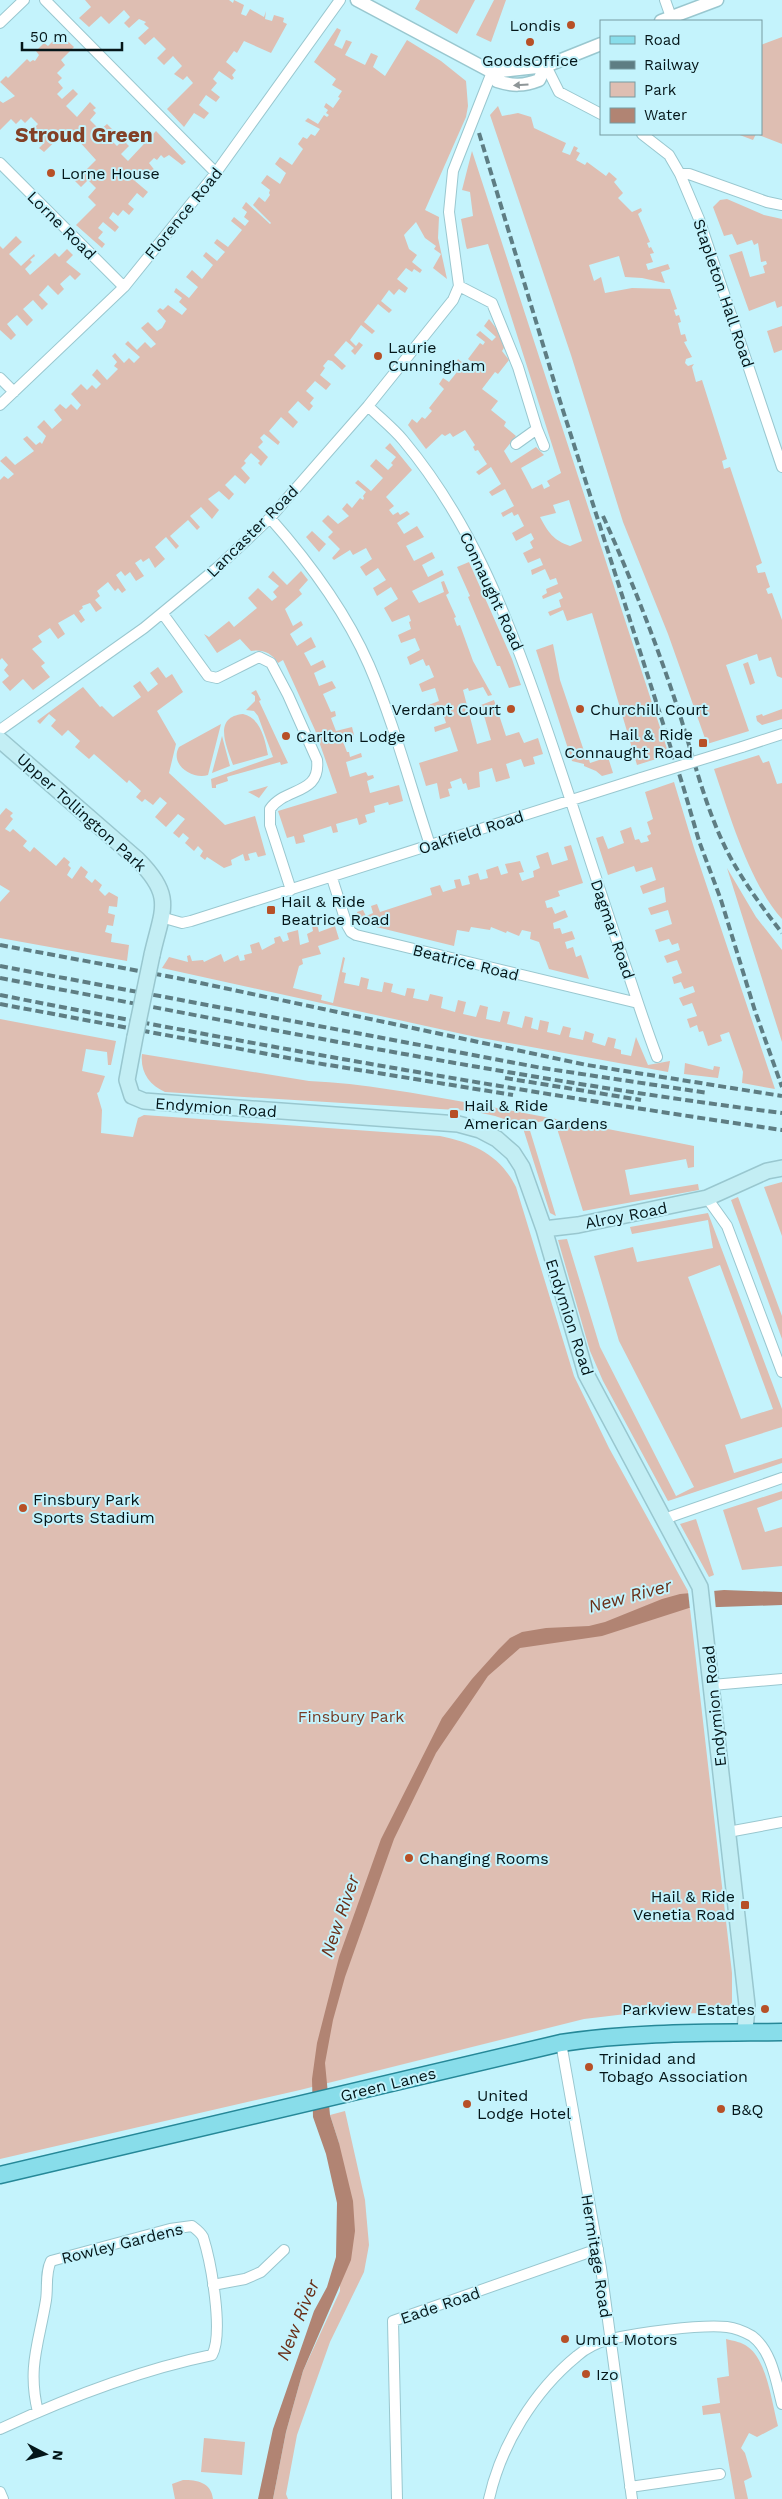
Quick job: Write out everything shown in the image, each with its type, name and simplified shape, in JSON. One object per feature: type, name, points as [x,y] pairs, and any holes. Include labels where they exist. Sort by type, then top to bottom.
[{"type":"main road","name":"Upper Tollington Park","points":[[0,740],[152,875],[162,890],[161,917]]},
{"type":"main road","name":"Endymion Road","points":[[161,917],[127,1080],[132,1096],[158,1104],[458,1124],[480,1130],[497,1139],[513,1153],[522,1167],[544,1229],[586,1374],[696,1578],[700,1590],[747,2005],[745,2032]]},
{"type":"main road","name":"Alroy Road","points":[[544,1229],[578,1225],[707,1198],[757,1176],[782,1168]]},
{"type":"main road","name":"Green Lanes","points":[[0,2175],[562,2043],[606,2036],[782,2032]]},
{"type":"street","points":[[0,23],[24,0]]},
{"type":"street","points":[[45,0],[216,173]]},
{"type":"street","name":"Florence Road","points":[[0,405],[124,287],[216,173],[340,0]]},
{"type":"street","points":[[357,0],[492,72],[497,81],[510,85],[527,85],[539,80],[546,66],[600,44]]},
{"type":"street","points":[[665,0],[666,19],[717,0]]},
{"type":"street","points":[[546,66],[559,92],[600,113]]},
{"type":"street","points":[[492,72],[458,157],[450,186],[450,228],[459,286],[489,300],[495,307],[518,367],[544,446]]},
{"type":"street","name":"Stapleton Hall Road","points":[[643,135],[669,155],[680,174],[714,260],[782,467]]},
{"type":"street","name":"Lorne Road","points":[[0,163],[124,287]]},
{"type":"street","points":[[680,174],[689,174],[767,202],[782,205]]},
{"type":"street","name":"Lancaster Road","points":[[0,730],[163,614],[218,567],[270,518],[368,406],[453,300],[459,286]]},
{"type":"street","points":[[0,378],[14,392]]},
{"type":"street","name":"Connaught Road","points":[[368,406],[402,439],[428,472],[470,538],[520,647],[571,801]]},
{"type":"street","points":[[516,444],[537,429]]},
{"type":"street","points":[[270,518],[305,558],[339,607],[369,664],[395,735],[430,845]]},
{"type":"street","points":[[163,614],[208,676],[217,678],[259,657],[271,663],[288,696],[317,760],[318,768],[317,775],[309,785],[278,801],[270,809],[270,825],[291,890]]},
{"type":"street","name":"Oakfield Road","points":[[161,917],[182,923],[191,921],[332,878],[430,845],[782,734]]},
{"type":"street","name":"Dagmar Road","points":[[571,801],[599,892],[657,1057]]},
{"type":"street","name":"Beatrice Road","points":[[332,878],[347,924],[351,932],[356,935],[638,1003]]},
{"type":"street","points":[[707,1198],[727,1226],[782,1372]]},
{"type":"street","points":[[664,1519],[782,1478]]},
{"type":"street","points":[[712,1685],[782,1679]]},
{"type":"street","points":[[728,1832],[782,1822]]},
{"type":"street","name":"Hermitage Road","points":[[562,2043],[598,2249],[632,2499]]},
{"type":"street","name":"Rowley Gardens","points":[[0,2429],[38,2412],[146,2372],[212,2355],[216,2348],[218,2333],[213,2285],[202,2235],[192,2226],[170,2228],[51,2261],[48,2267],[46,2298],[33,2366],[32,2388],[38,2412]]},
{"type":"street","name":"Eade Road","points":[[397,2499],[392,2321],[598,2249]]},
{"type":"street","points":[[213,2285],[246,2279],[261,2272],[284,2250]]},
{"type":"street","points":[[489,2499],[499,2467],[510,2442],[542,2391],[578,2355],[610,2339],[714,2326],[740,2330],[751,2336],[762,2346],[771,2363],[782,2404]]},
{"type":"street","points":[[630,2487],[720,2474]]},
{"type":"street","points":[[0,2492],[3,2499]]},
{"type":"green space","points":[[85,0],[229,0],[233,3],[234,0],[244,5],[241,14],[246,16],[250,9],[264,17],[266,11],[265,19],[272,21],[274,15],[284,18],[283,22],[287,24],[271,53],[244,41],[237,53],[234,51],[226,62],[236,70],[232,75],[234,78],[232,80],[219,71],[213,79],[217,83],[211,90],[220,97],[216,102],[206,95],[199,105],[209,113],[204,119],[194,113],[184,127],[167,109],[193,83],[187,76],[183,80],[174,74],[182,66],[173,56],[164,65],[157,58],[166,49],[154,37],[145,45],[138,38],[149,28],[144,24],[146,22],[139,19],[129,28],[124,23],[130,17],[124,10],[109,24],[101,16],[89,27],[79,18],[91,7]]},
{"type":"green space","points":[[420,0],[475,0],[457,34],[415,9]]},
{"type":"green space","points":[[494,0],[506,0],[491,42],[476,35]]},
{"type":"green space","points":[[337,28],[341,30],[334,45],[342,49],[346,40],[352,42],[345,55],[365,65],[371,53],[378,56],[373,67],[385,76],[407,40],[441,61],[466,81],[468,106],[466,117],[425,210],[439,217],[438,238],[447,279],[433,268],[441,254],[434,249],[436,246],[425,238],[416,222],[404,235],[409,249],[417,255],[412,262],[422,270],[420,273],[414,269],[412,272],[406,268],[397,279],[408,288],[405,293],[399,289],[394,295],[389,290],[381,301],[392,310],[389,313],[378,304],[364,322],[375,331],[372,334],[361,325],[350,340],[356,346],[359,342],[363,345],[355,355],[351,351],[354,348],[346,341],[334,355],[346,366],[342,370],[332,361],[328,360],[323,366],[325,368],[320,375],[331,384],[326,390],[315,381],[306,391],[314,398],[310,403],[313,406],[309,411],[298,401],[288,412],[298,422],[293,428],[281,417],[269,431],[280,442],[278,445],[264,434],[260,438],[263,442],[258,447],[268,457],[261,466],[258,463],[260,461],[251,453],[241,468],[250,478],[245,484],[235,475],[225,485],[234,494],[229,500],[219,491],[208,499],[219,510],[212,519],[201,507],[190,516],[200,527],[197,530],[188,520],[170,536],[179,546],[176,549],[166,537],[155,547],[165,559],[155,568],[149,558],[143,562],[141,559],[135,563],[144,576],[136,581],[130,572],[125,576],[121,571],[116,575],[126,590],[122,593],[118,588],[115,591],[108,582],[97,591],[100,596],[95,600],[102,608],[96,612],[90,603],[82,606],[83,608],[79,611],[85,620],[81,623],[74,614],[58,623],[65,634],[58,639],[50,628],[38,636],[42,642],[32,649],[45,663],[41,666],[50,677],[33,690],[23,679],[10,691],[2,682],[9,676],[4,670],[8,665],[2,658],[0,660],[0,480],[4,476],[8,479],[14,474],[0,461],[6,456],[15,465],[34,451],[23,439],[27,436],[36,445],[40,442],[42,444],[46,436],[37,427],[44,420],[52,429],[62,420],[54,410],[60,404],[66,409],[71,404],[77,410],[81,405],[71,394],[81,384],[87,390],[92,385],[96,389],[101,384],[92,375],[97,369],[107,380],[118,369],[114,366],[117,362],[112,356],[115,353],[124,363],[129,358],[134,363],[140,357],[125,344],[128,341],[137,350],[145,342],[151,348],[156,344],[141,328],[148,322],[157,331],[162,328],[166,321],[157,311],[160,308],[163,310],[168,305],[182,315],[187,309],[179,302],[182,298],[174,292],[176,288],[189,298],[198,287],[186,277],[192,270],[202,279],[213,265],[203,256],[206,252],[217,261],[225,252],[214,243],[217,239],[228,247],[242,230],[231,221],[234,217],[245,226],[249,221],[244,217],[247,212],[242,208],[246,202],[271,223],[253,205],[259,197],[265,202],[270,195],[270,190],[261,183],[267,175],[280,184],[286,173],[275,164],[280,157],[292,165],[303,149],[298,144],[303,137],[307,139],[311,134],[315,136],[320,129],[305,121],[308,118],[318,124],[324,115],[327,117],[329,115],[326,113],[328,110],[324,107],[326,103],[333,108],[340,98],[338,97],[342,91],[332,85],[336,79],[314,62]]},
{"type":"green space","points":[[60,34],[74,47],[61,60],[65,65],[57,73],[62,78],[58,82],[63,88],[57,94],[62,99],[73,89],[78,94],[66,106],[77,117],[90,102],[96,108],[93,110],[96,113],[90,120],[100,130],[107,124],[113,130],[107,136],[117,146],[125,138],[128,141],[126,143],[129,146],[121,154],[128,161],[156,131],[186,162],[182,165],[169,155],[164,158],[161,155],[157,160],[154,158],[149,163],[160,177],[157,181],[146,172],[135,181],[148,192],[143,198],[137,193],[128,204],[134,209],[129,215],[123,210],[118,216],[113,212],[109,218],[119,227],[115,232],[103,222],[98,228],[103,232],[98,238],[105,244],[102,248],[76,225],[96,205],[88,197],[96,188],[88,180],[81,187],[75,181],[96,160],[68,129],[44,152],[39,148],[44,143],[36,135],[31,139],[27,135],[38,124],[31,117],[25,123],[21,119],[16,124],[11,119],[0,130],[0,101],[3,103],[15,96],[0,82],[6,76],[8,78],[27,59],[30,62],[35,61],[39,55],[36,51],[44,43],[48,46]]},
{"type":"green space","points":[[782,37],[782,144],[759,135],[762,135],[762,45]]},
{"type":"green space","points":[[498,106],[502,116],[518,113],[531,117],[534,128],[566,143],[562,152],[570,155],[574,146],[578,148],[576,151],[580,153],[576,160],[585,165],[587,162],[606,176],[609,172],[617,179],[614,182],[623,193],[618,198],[632,212],[641,208],[642,211],[638,214],[650,242],[647,243],[649,248],[651,247],[654,253],[650,254],[653,262],[646,264],[648,270],[668,264],[670,269],[661,272],[665,283],[642,278],[625,277],[619,256],[589,265],[594,281],[601,277],[605,293],[632,288],[670,289],[677,309],[674,310],[676,316],[679,315],[681,322],[678,323],[681,335],[685,334],[687,341],[684,342],[692,357],[686,359],[685,363],[688,366],[694,364],[692,367],[696,382],[702,380],[727,459],[722,461],[724,469],[730,467],[762,563],[756,566],[758,573],[765,572],[770,587],[766,589],[768,594],[772,593],[782,620],[782,678],[777,676],[771,657],[759,661],[757,654],[726,665],[749,731],[707,744],[668,634],[623,522],[571,355],[490,115]]},
{"type":"green space","points":[[740,135],[756,135],[753,140]]},
{"type":"green space","points":[[472,151],[669,755],[637,765],[592,613],[567,621],[563,610],[550,616],[548,612],[561,607],[559,600],[563,598],[560,592],[543,599],[542,596],[547,593],[546,589],[558,584],[556,578],[550,580],[545,569],[532,575],[531,570],[543,565],[540,558],[528,563],[523,553],[533,548],[530,542],[534,539],[531,533],[516,541],[512,533],[524,526],[518,514],[514,516],[512,512],[503,517],[501,513],[514,506],[505,489],[492,496],[489,492],[501,484],[491,467],[479,475],[476,472],[487,464],[478,450],[475,451],[473,447],[475,445],[465,430],[453,437],[450,433],[445,436],[442,434],[426,449],[408,425],[412,419],[417,423],[422,417],[425,419],[432,411],[429,408],[444,389],[439,384],[443,378],[449,382],[461,367],[456,363],[458,359],[468,367],[472,362],[468,359],[480,343],[483,345],[485,342],[476,335],[480,331],[492,341],[496,337],[484,326],[489,319],[502,336],[505,346],[502,351],[509,360],[498,374],[495,372],[482,389],[498,401],[491,410],[506,422],[504,426],[516,436],[504,451],[511,463],[536,447],[544,455],[521,468],[532,489],[542,484],[544,489],[550,486],[547,481],[561,473],[488,244],[467,249],[461,219],[473,216],[470,192],[462,190]],"holes":[[[569,500],[582,541],[570,546],[559,541],[549,531],[540,517],[556,513],[553,505]]]},
{"type":"green space","points":[[727,199],[764,215],[782,219],[782,306],[777,308],[775,301],[749,311],[729,255],[742,251],[750,277],[765,273],[763,266],[767,264],[766,261],[761,262],[758,243],[754,245],[752,240],[737,245],[732,234],[724,236],[713,207],[720,200]]},
{"type":"green space","points":[[16,236],[22,242],[9,254],[21,266],[34,254],[35,256],[30,260],[32,262],[25,269],[30,275],[55,253],[59,257],[67,249],[73,255],[66,262],[81,274],[75,280],[70,275],[60,284],[64,289],[58,295],[48,285],[39,295],[48,304],[42,310],[33,300],[23,309],[33,320],[27,326],[17,315],[7,324],[16,335],[11,340],[0,330],[0,246],[3,249]]},
{"type":"green space","points":[[782,326],[782,350],[774,353],[767,331]]},
{"type":"green space","points":[[390,443],[412,470],[386,497],[394,506],[389,510],[393,515],[398,512],[400,515],[407,511],[410,514],[397,523],[404,534],[417,526],[424,537],[406,546],[414,561],[432,552],[435,558],[422,565],[428,577],[442,570],[444,575],[412,591],[419,603],[444,592],[441,582],[444,581],[449,593],[446,595],[456,617],[454,618],[457,626],[460,625],[473,661],[492,695],[488,696],[483,687],[469,691],[468,688],[463,690],[477,744],[491,740],[481,705],[494,700],[506,736],[519,732],[524,743],[538,738],[543,754],[533,757],[535,764],[524,767],[521,759],[506,764],[510,778],[496,782],[492,768],[479,772],[480,787],[468,790],[466,783],[463,784],[461,778],[450,782],[452,788],[448,789],[450,796],[440,799],[437,783],[426,786],[419,763],[458,751],[450,727],[435,732],[434,727],[446,723],[442,710],[429,714],[426,706],[439,701],[435,688],[422,692],[419,684],[434,677],[429,665],[426,666],[423,659],[410,665],[407,657],[420,650],[415,638],[401,643],[398,635],[411,629],[409,615],[392,622],[384,608],[398,599],[391,587],[377,596],[373,588],[386,580],[378,568],[366,576],[360,567],[372,559],[366,548],[353,555],[350,550],[334,560],[332,558],[340,549],[328,537],[333,532],[322,521],[328,515],[338,524],[349,516],[342,509],[347,503],[352,508],[360,498],[363,500],[366,492],[355,483],[358,480],[371,491],[383,478],[370,466],[376,459],[388,470],[393,465],[391,463],[396,457],[385,448]]},
{"type":"green space","points":[[312,531],[326,544],[319,552],[306,537]]},
{"type":"green space","points":[[469,562],[512,659],[521,685],[509,688],[500,666],[497,666],[457,567]]},
{"type":"green space","points":[[273,571],[287,585],[301,571],[308,580],[299,590],[302,594],[285,609],[293,626],[301,621],[303,625],[290,634],[297,646],[311,637],[316,647],[304,653],[311,666],[323,660],[326,667],[314,673],[319,686],[332,681],[336,688],[323,694],[331,712],[335,711],[336,716],[331,718],[336,731],[352,727],[354,735],[342,739],[350,757],[361,753],[362,757],[346,762],[350,777],[366,772],[368,776],[373,775],[374,778],[367,781],[370,793],[399,785],[403,801],[389,805],[388,802],[374,806],[375,812],[365,815],[367,822],[359,825],[357,818],[336,824],[338,832],[333,833],[331,826],[303,835],[305,842],[296,844],[294,836],[287,838],[278,811],[337,793],[315,730],[283,660],[278,663],[266,652],[251,651],[240,639],[217,653],[204,634],[209,637],[229,621],[234,627],[257,608],[248,598],[258,588],[272,601],[277,597],[273,592],[279,586],[268,577]]},
{"type":"green space","points":[[553,644],[560,680],[584,751],[586,750],[590,763],[608,757],[613,773],[602,776],[584,766],[584,764],[572,761],[536,650]]},
{"type":"green space","points":[[748,662],[755,683],[750,685],[743,664]]},
{"type":"green space","points":[[158,667],[166,678],[172,674],[183,692],[157,711],[176,744],[169,773],[225,825],[255,816],[266,855],[258,857],[256,852],[248,854],[250,860],[245,861],[243,854],[231,860],[232,865],[224,868],[207,857],[205,860],[200,856],[203,851],[198,846],[194,851],[185,843],[189,838],[183,833],[179,838],[173,833],[185,819],[178,814],[166,827],[155,817],[167,803],[160,797],[153,805],[145,799],[142,802],[136,797],[141,791],[129,780],[127,783],[94,754],[89,759],[75,747],[80,741],[68,730],[62,736],[51,726],[56,720],[49,714],[40,724],[37,721],[83,687],[100,707],[102,706],[113,717],[141,697],[133,686],[140,681],[148,692],[158,684],[150,673]]},
{"type":"green space","points":[[256,690],[261,700],[259,701],[288,763],[281,765],[280,762],[230,776],[227,777],[228,781],[216,785],[216,788],[212,788],[211,779],[273,757],[258,716],[254,711],[246,710],[255,701],[255,696],[251,693]]},
{"type":"green space","points":[[782,709],[782,719],[762,725],[757,721],[756,716],[762,714],[763,716]]},
{"type":"green space","points":[[243,714],[249,716],[258,725],[264,736],[268,755],[233,765],[225,742],[225,727],[233,716]]},
{"type":"green space","points":[[221,724],[208,775],[196,775],[184,770],[177,760],[179,747]]},
{"type":"green space","points":[[222,736],[230,766],[212,773]]},
{"type":"green space","points":[[759,755],[763,763],[769,761],[777,784],[782,783],[782,919],[770,904],[750,868],[714,769]]},
{"type":"green space","points":[[674,782],[694,848],[775,1089],[742,1083],[743,1072],[729,1032],[720,1035],[722,1041],[708,1046],[703,1031],[699,1032],[697,1025],[690,1028],[687,1019],[697,1016],[692,1003],[683,1006],[679,998],[695,992],[693,986],[684,989],[681,982],[674,984],[672,977],[682,973],[677,960],[667,963],[664,956],[680,950],[678,943],[672,945],[669,939],[659,942],[655,930],[672,924],[668,910],[651,915],[648,908],[666,902],[664,887],[643,894],[640,886],[656,880],[652,867],[636,872],[634,866],[608,875],[596,838],[603,836],[608,849],[624,843],[620,831],[631,827],[635,840],[639,839],[641,843],[649,841],[647,836],[651,834],[647,822],[653,819],[645,792]]},
{"type":"green space","points":[[268,786],[259,798],[248,792]]},
{"type":"green space","points":[[6,808],[13,813],[10,816],[13,819],[5,829],[10,832],[13,829],[27,841],[23,846],[30,852],[34,847],[56,866],[64,857],[70,862],[68,865],[71,868],[67,875],[72,879],[81,866],[88,872],[85,877],[92,883],[95,879],[102,885],[99,890],[105,896],[109,892],[118,897],[117,907],[109,906],[108,913],[115,915],[113,926],[107,925],[105,932],[112,934],[111,942],[129,945],[127,961],[0,938],[0,902],[10,891],[0,885],[0,815]]},
{"type":"green space","points":[[571,845],[583,883],[558,891],[560,896],[545,901],[547,908],[552,907],[555,914],[565,910],[568,917],[553,923],[554,929],[560,928],[562,934],[572,931],[575,939],[565,942],[567,949],[573,947],[576,957],[581,955],[589,979],[549,969],[539,942],[530,939],[531,932],[522,930],[519,936],[491,927],[490,930],[471,927],[469,932],[457,930],[454,946],[360,923],[357,912],[363,910],[366,916],[373,913],[371,906],[377,904],[380,912],[432,895],[430,888],[440,885],[443,892],[456,888],[454,880],[460,879],[462,886],[470,884],[468,876],[478,873],[480,880],[488,878],[486,870],[498,866],[501,875],[508,873],[505,864],[520,861],[524,872],[519,873],[522,881],[534,877],[533,871],[540,868],[536,856],[548,852],[552,865],[568,860],[564,847]]},
{"type":"green space","points":[[727,868],[756,917],[782,950],[782,1042]]},
{"type":"green space","points":[[317,924],[319,932],[335,926],[339,939],[318,946],[321,954],[302,959],[303,964],[299,966],[293,988],[322,995],[321,1000],[333,1003],[343,957],[345,958],[342,972],[346,973],[344,983],[359,986],[361,977],[369,979],[367,989],[382,992],[384,982],[393,984],[391,992],[405,996],[407,988],[415,989],[413,998],[428,1001],[430,994],[443,997],[441,1008],[455,1012],[458,1000],[466,1002],[463,1014],[476,1017],[480,1005],[488,1007],[486,1019],[500,1022],[503,1011],[510,1012],[507,1024],[522,1028],[525,1016],[533,1018],[531,1028],[538,1030],[540,1020],[549,1022],[547,1032],[560,1035],[563,1026],[571,1028],[569,1037],[583,1040],[585,1031],[594,1034],[592,1042],[605,1046],[608,1037],[616,1039],[614,1048],[621,1050],[621,1054],[631,1056],[636,1037],[648,1065],[670,1061],[668,1072],[476,1037],[162,968],[169,957],[188,962],[187,956],[190,955],[192,961],[203,960],[204,962],[221,954],[224,962],[238,955],[240,961],[245,960],[244,955],[252,953],[250,945],[259,942],[262,950],[275,943],[274,938],[280,936],[283,942],[289,940],[287,933],[298,930],[300,945],[309,942],[307,934],[313,931],[312,926]]},
{"type":"green space","name":"Finsbury Park","points":[[0,1019],[116,1041],[111,1065],[108,1065],[107,1052],[86,1049],[82,1071],[105,1076],[97,1093],[102,1110],[101,1133],[133,1137],[138,1118],[144,1115],[440,1136],[464,1142],[485,1152],[510,1176],[516,1187],[574,1376],[609,1448],[688,1591],[732,1973],[732,2003],[720,2013],[626,2014],[584,2019],[300,2090],[0,2159]]},
{"type":"green space","points":[[142,1054],[309,1081],[370,1086],[553,1119],[528,1124],[556,1216],[550,1213],[522,1125],[472,1111],[165,1092],[154,1086],[144,1072]]},
{"type":"green space","points":[[685,1063],[713,1070],[714,1066],[720,1067],[718,1078],[684,1074]]},
{"type":"green space","points":[[554,1119],[694,1146],[694,1167],[688,1168],[686,1159],[625,1170],[630,1195],[698,1184],[699,1190],[583,1211]]},
{"type":"green space","points":[[782,1182],[782,1236],[764,1187]]},
{"type":"green space","points":[[738,1197],[782,1316],[782,1339],[731,1200]]},
{"type":"green space","points":[[708,1213],[782,1409],[782,1427],[725,1445],[734,1473],[782,1458],[782,1463],[668,1501],[603,1381],[590,1351],[558,1240],[567,1239],[600,1347],[676,1496],[694,1487],[619,1341],[594,1256],[633,1247],[637,1262],[713,1248],[708,1220],[632,1234],[630,1227]],"holes":[[[720,1265],[773,1409],[741,1419],[688,1277]]]},
{"type":"green space","points":[[782,1491],[782,1499],[757,1508],[765,1532],[782,1527],[782,1566],[742,1570],[723,1510]]},
{"type":"green space","points":[[696,1519],[714,1575],[709,1577],[680,1524]]},
{"type":"green space","points":[[345,2111],[365,2200],[369,2245],[364,2272],[330,2342],[297,2435],[286,2494],[288,2499],[273,2499],[286,2432],[303,2371],[340,2291],[339,2143],[330,2115]]},
{"type":"green space","points":[[726,2339],[746,2345],[760,2362],[768,2383],[778,2426],[757,2437],[749,2433],[741,2448],[745,2453],[752,2477],[744,2481],[748,2499],[735,2499],[720,2413],[703,2415],[702,2406],[720,2403],[717,2378],[729,2376]]},
{"type":"green space","points":[[204,2438],[245,2442],[242,2475],[201,2472]]},
{"type":"green space","points":[[183,2480],[202,2483],[212,2493],[213,2499],[175,2499],[172,2484]]},
{"type":"water","points":[[724,1590],[782,1592],[782,1605],[689,1608],[602,1636],[520,1648],[488,1676],[436,1753],[394,1839],[345,1977],[333,2020],[325,2063],[330,2115],[353,2201],[355,2231],[351,2260],[303,2371],[286,2432],[273,2499],[258,2499],[273,2429],[314,2311],[327,2287],[336,2257],[337,2203],[326,2154],[313,2117],[312,2079],[317,2043],[339,1957],[381,1839],[442,1718],[472,1679],[499,1649],[510,1638],[522,1632],[546,1628],[589,1626],[605,1622],[662,1599],[680,1594]]},
{"type":"pier","points":[[714,1589],[716,1610],[690,1610],[688,1591]]},
{"type":"railway","points":[[479,133],[560,401],[699,841],[721,900],[755,1011],[782,1087]]},
{"type":"railway","points":[[603,516],[659,653],[704,795],[719,833],[739,872],[782,933]]},
{"type":"railway","points":[[0,945],[177,978],[587,1065],[782,1096]]},
{"type":"railway","points":[[0,966],[542,1068],[708,1093]]},
{"type":"railway","points":[[0,978],[488,1069],[684,1100],[782,1113]]},
{"type":"railway","points":[[0,995],[390,1067],[782,1130]]},
{"type":"railway","points":[[0,1004],[310,1062],[513,1095]]},
{"type":"railway","points":[[505,1078],[641,1100]]},
{"type":"place","name":"Londis","points":[[571,25]]},
{"type":"place","name":"GoodsOffice","points":[[530,42]]},
{"type":"place","name":"Lorne House","points":[[51,173]]},
{"type":"place","name":"Laurie Cunningham","points":[[378,356]]},
{"type":"place","name":"Verdant Court","points":[[511,709]]},
{"type":"place","name":"Churchill Court","points":[[580,709]]},
{"type":"place","name":"Carlton Lodge","points":[[286,736]]},
{"type":"place","name":"Hail & Ride Connaught Road","points":[[703,743]]},
{"type":"place","name":"Hail & Ride Beatrice Road","points":[[271,910]]},
{"type":"place","name":"Hail & Ride American Gardens","points":[[454,1114]]},
{"type":"place","name":"Finsbury Park Sports Stadium","points":[[23,1508]]},
{"type":"place","name":"Changing Rooms","points":[[409,1858]]},
{"type":"place","name":"Hail & Ride Venetia Road","points":[[745,1905]]},
{"type":"place","name":"Parkview Estates","points":[[765,2009]]},
{"type":"place","name":"Trinidad and Tobago Association","points":[[589,2067]]},
{"type":"place","name":"United Lodge Hotel","points":[[467,2104]]},
{"type":"place","name":"B&Q","points":[[721,2109]]},
{"type":"place","name":"Umut Motors","points":[[565,2339]]},
{"type":"place","name":"Izo","points":[[586,2374]]},
{"type":"district","name":"Stroud Green","points":[[84,135]]},
{"type":"water label","name":"New River","points":[[630,1596]]},
{"type":"water label","name":"New River","points":[[340,1916]]},
{"type":"water label","name":"New River","points":[[298,2320]]}]
